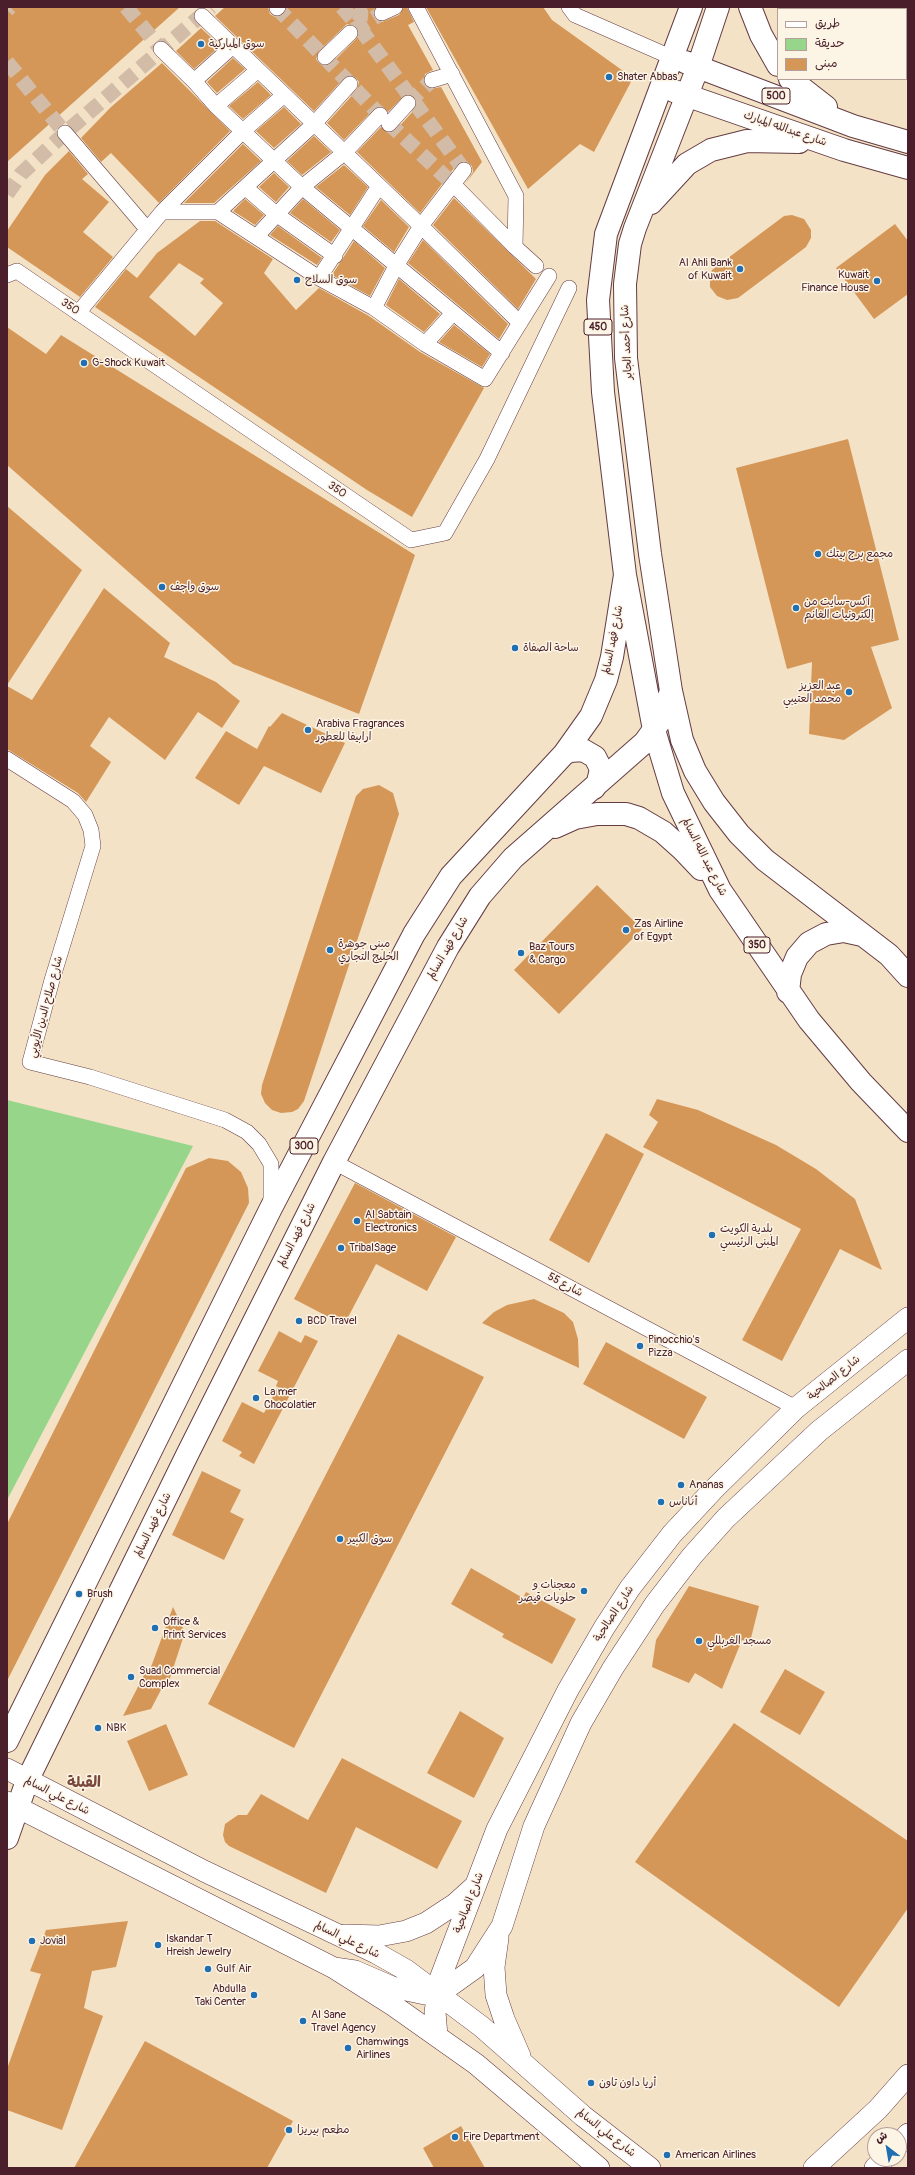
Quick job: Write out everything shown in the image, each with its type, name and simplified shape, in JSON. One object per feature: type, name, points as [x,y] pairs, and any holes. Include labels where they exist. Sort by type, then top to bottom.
[{"type":"main road","name":"450","points":[[625,575],[601,365],[598,324],[599,282],[604,242],[610,220],[674,58],[691,7]]},
{"type":"main road","name":"شارع أحمد الجابر","points":[[671,691],[650,554],[626,358],[625,284],[630,244],[635,228],[698,67],[718,7]]},
{"type":"main road","points":[[750,7],[761,35],[777,63]]},
{"type":"main road","name":"500","points":[[674,58],[853,126],[908,142]]},
{"type":"main road","points":[[791,80],[853,126]]},
{"type":"main road","name":"شارع عبدالله المبارك","points":[[662,87],[838,148],[908,168]]},
{"type":"main road","points":[[635,228],[652,201],[670,181],[688,164],[711,150],[734,143],[759,140],[792,142],[838,148]]},
{"type":"main road","name":"شارع عبد الله السالم","points":[[625,575],[654,730],[673,793],[720,890],[788,992],[809,1020],[861,1082],[908,1131]]},
{"type":"main road","name":"شارع فهد السالم","points":[[7,1741],[271,1208],[414,934],[437,897],[473,851],[564,754],[591,716],[606,680],[612,657],[625,575]]},
{"type":"main road","points":[[671,691],[682,740],[695,771],[714,802],[739,834],[765,860],[890,955],[908,976]]},
{"type":"main road","name":"شارع فهد السالم","points":[[7,1838],[12,1805],[27,1781],[188,1453],[334,1162],[448,947],[466,916],[497,874],[535,837],[635,754],[654,730],[664,711],[671,691]]},
{"type":"main road","points":[[564,754],[570,751],[583,750],[595,757],[601,769],[598,782],[594,788]]},
{"type":"main road","points":[[535,837],[575,818],[597,814],[626,814],[640,818],[658,828],[682,849],[720,890]]},
{"type":"main road","points":[[788,992],[790,974],[797,957],[809,943],[826,934],[844,931],[862,934]]},
{"type":"main road","name":"شارع الصالحية","points":[[437,2036],[435,2012],[437,1992],[446,1963],[497,1829],[564,1697],[626,1595],[672,1534],[713,1490],[796,1408],[908,1318]]},
{"type":"main road","points":[[726,1518],[818,1431],[908,1360]]},
{"type":"main road","points":[[522,2060],[504,2019],[496,1994],[494,1967],[502,1926],[534,1826],[581,1723],[613,1668],[656,1604],[692,1556],[776,1458],[800,1434],[802,1421],[796,1408]]},
{"type":"main road","name":"شارع علي السالم","points":[[7,1769],[27,1781],[204,1871],[338,1935],[406,1970],[437,1992],[522,2060],[583,2116],[650,2168]]},
{"type":"main road","points":[[12,1805],[161,1879],[334,1968],[437,2036],[476,2064],[599,2168]]},
{"type":"main road","points":[[338,1935],[379,1936],[406,1931],[426,1923],[455,1904],[477,1884]]},
{"type":"main road","points":[[334,1968],[355,1971],[392,1987],[412,1993],[425,1994],[437,1992],[463,1978],[475,1968],[502,1926]]},
{"type":"main road","points":[[814,2168],[878,2109],[908,2075]]},
{"type":"main road","points":[[836,2168],[866,2140],[878,2109]]},
{"type":"main road","points":[[564,2139],[583,2116]]},
{"type":"street","points":[[416,7],[516,196],[515,247]]},
{"type":"street","points":[[569,7],[575,15],[674,58]]},
{"type":"street","points":[[202,16],[520,323]]},
{"type":"street","points":[[324,58],[350,33]]},
{"type":"street","points":[[194,81],[233,46]]},
{"type":"street","points":[[161,49],[194,81],[216,106],[302,187],[502,353]]},
{"type":"street","points":[[216,106],[258,70]]},
{"type":"street","points":[[432,80],[452,74]]},
{"type":"street","points":[[218,212],[246,188],[273,160],[314,124],[350,84]]},
{"type":"street","points":[[78,313],[162,212],[243,131],[284,95]]},
{"type":"street","points":[[258,236],[276,214],[302,187],[385,119],[408,103]]},
{"type":"street","points":[[65,132],[148,229]]},
{"type":"street","points":[[374,308],[396,266],[421,226],[454,185],[464,170]]},
{"type":"street","points":[[454,185],[515,247],[536,266]]},
{"type":"street","points":[[319,278],[335,256],[351,228],[379,186]]},
{"type":"street","points":[[246,188],[276,214],[335,256]]},
{"type":"street","points":[[162,212],[218,212],[258,236],[319,278],[374,308],[425,344],[484,379],[502,353],[549,276]]},
{"type":"street","name":"350","points":[[10,270],[78,313],[410,540],[445,533],[487,459],[569,288]]},
{"type":"street","points":[[425,344],[453,313]]},
{"type":"street","name":"شارع صلاح الدين الأيوبي","points":[[7,759],[73,801],[85,815],[91,830],[93,846],[52,980],[30,1062],[90,1077],[225,1120],[247,1132],[259,1144],[271,1164],[271,1208]]},
{"type":"street","name":"شارع 55","points":[[334,1162],[796,1408]]},
{"type":"green space","points":[[7,1100],[193,1146],[7,1500]]},
{"type":"building","points":[[7,7],[180,7],[7,162]]},
{"type":"building","points":[[225,7],[268,7],[270,14],[275,17],[283,14],[287,7],[376,7],[374,16],[382,22],[399,15],[404,7],[407,7],[414,22],[408,25],[433,70],[425,74],[424,83],[430,89],[441,87],[482,162],[465,184],[473,172],[472,166],[466,161],[457,164],[420,213],[357,152],[381,127],[388,133],[396,130],[415,109],[417,101],[414,97],[405,95],[388,112],[382,106],[374,109],[344,140],[327,123],[357,90],[359,82],[356,78],[351,75],[344,78],[314,111],[215,16]],"holes":[[[347,24],[357,27],[359,31],[356,39],[331,64],[327,66],[319,63],[316,59],[319,51]]]},
{"type":"building","points":[[426,7],[543,7],[552,20],[633,78],[594,152],[580,144],[528,189]]},
{"type":"building","points":[[201,28],[220,46],[194,69],[176,51]]},
{"type":"building","points":[[233,58],[245,69],[217,93],[207,82]]},
{"type":"building","points":[[162,63],[230,131],[159,203],[111,153],[101,162],[81,138],[111,107]]},
{"type":"building","points":[[258,82],[271,95],[243,119],[229,106]]},
{"type":"building","points":[[284,107],[301,124],[274,148],[256,131]]},
{"type":"building","points":[[314,136],[331,152],[302,175],[287,161]]},
{"type":"building","points":[[243,144],[261,161],[214,203],[184,203]]},
{"type":"building","points":[[69,151],[88,174],[82,179],[109,202],[83,232],[113,257],[80,297],[7,247],[7,231],[45,175]]},
{"type":"building","points":[[344,165],[368,187],[350,215],[316,187]]},
{"type":"building","points":[[274,173],[289,187],[276,202],[259,187]]},
{"type":"building","points":[[454,198],[536,279],[518,309],[433,225]]},
{"type":"building","points":[[245,199],[264,215],[255,225],[233,211]]},
{"type":"building","points":[[303,199],[340,230],[331,242],[290,213]]},
{"type":"building","points":[[381,200],[409,227],[394,252],[363,226]]},
{"type":"building","points":[[792,215],[804,219],[811,230],[811,238],[806,247],[738,298],[727,300],[717,296],[710,287],[710,275],[712,270],[784,216]]},
{"type":"building","points":[[200,221],[215,221],[273,259],[264,273],[296,310],[319,288],[369,316],[420,352],[484,388],[412,517],[367,490],[95,307],[126,269],[137,278],[157,253]],"holes":[[[179,263],[204,279],[200,283],[223,303],[195,336],[149,297]]]},
{"type":"building","name":"Kuwait Finance House","points":[[895,224],[908,241],[908,294],[874,319],[836,268]]},
{"type":"building","points":[[278,226],[322,258],[317,265],[270,235]]},
{"type":"building","points":[[423,240],[508,324],[499,339],[408,263]]},
{"type":"building","points":[[354,241],[385,268],[370,296],[332,275]]},
{"type":"building","points":[[399,279],[440,314],[424,332],[386,305]]},
{"type":"building","points":[[454,325],[490,354],[482,367],[439,342]]},
{"type":"building","points":[[7,327],[46,354],[61,335],[415,555],[359,714],[233,664],[7,465]]},
{"type":"building","name":"مجمع برج بيتك","points":[[848,439],[899,640],[871,647],[892,708],[844,740],[809,734],[812,662],[787,669],[736,468]]},
{"type":"building","points":[[7,506],[82,570],[7,685]]},
{"type":"building","points":[[104,588],[170,643],[164,657],[216,682],[240,701],[222,728],[198,712],[165,760],[109,717],[90,746],[111,762],[86,802],[78,793],[7,749],[7,686],[32,700]]},
{"type":"building","points":[[282,713],[345,743],[321,793],[264,766],[239,805],[195,778],[226,731],[257,749],[269,726],[270,727]]},
{"type":"building","name":"مبنى جوهرة الخليج التجاري","points":[[379,785],[393,793],[399,814],[304,1101],[298,1109],[292,1112],[281,1113],[272,1110],[265,1103],[261,1094],[262,1085],[356,796],[363,789]]},
{"type":"building","points":[[597,885],[642,929],[559,1014],[514,970]]},
{"type":"building","points":[[657,1099],[698,1110],[776,1145],[816,1169],[855,1199],[882,1270],[840,1249],[782,1361],[742,1340],[801,1229],[643,1147],[658,1122],[649,1115]]},
{"type":"building","points":[[606,1133],[644,1154],[589,1263],[549,1240]]},
{"type":"building","points":[[209,1158],[228,1161],[241,1172],[248,1188],[249,1203],[7,1681],[7,1524],[186,1168]]},
{"type":"building","points":[[355,1183],[456,1237],[427,1291],[376,1264],[344,1325],[294,1299]]},
{"type":"building","points":[[534,1299],[564,1313],[573,1322],[578,1339],[579,1368],[482,1323],[494,1312],[507,1305]]},
{"type":"building","points":[[279,1331],[301,1343],[305,1335],[318,1341],[254,1464],[239,1456],[242,1452],[222,1441],[242,1402],[264,1413],[278,1387],[276,1386],[278,1381],[258,1371]]},
{"type":"building","points":[[398,1334],[484,1377],[294,1748],[208,1704]]},
{"type":"building","points":[[606,1342],[707,1397],[684,1439],[583,1384]]},
{"type":"building","points":[[202,1471],[241,1490],[230,1512],[244,1519],[224,1560],[172,1535]]},
{"type":"building","points":[[471,1568],[523,1598],[526,1592],[576,1619],[552,1664],[502,1637],[504,1634],[451,1604]]},
{"type":"building","name":"مسجد الغربللي","points":[[689,1586],[759,1606],[750,1642],[742,1640],[722,1689],[695,1673],[689,1683],[652,1667],[656,1640]]},
{"type":"building","points":[[173,1607],[185,1632],[170,1678],[162,1688],[151,1709],[123,1716],[144,1675],[151,1667]]},
{"type":"building","points":[[785,1669],[825,1692],[800,1735],[760,1712]]},
{"type":"building","points":[[460,1711],[504,1738],[474,1798],[427,1773]]},
{"type":"building","points":[[734,1723],[908,1841],[908,1908],[839,2007],[635,1862]]},
{"type":"building","points":[[166,1724],[188,1775],[149,1791],[127,1741]]},
{"type":"building","points":[[342,1758],[462,1821],[437,1869],[356,1827],[326,1893],[229,1846],[225,1842],[223,1835],[225,1824],[238,1815],[247,1815],[261,1794],[308,1820]]},
{"type":"building","points":[[128,1921],[116,1967],[92,1971],[84,2008],[103,2016],[62,2130],[7,2110],[7,2069],[41,1974],[30,1971],[46,1930]]},
{"type":"building","points":[[145,2041],[293,2121],[267,2168],[74,2168]]},
{"type":"building","name":"Fire Department","points":[[461,2126],[485,2168],[434,2168],[423,2148]]},
{"type":"tunnel","points":[[7,10],[10,7]]},
{"type":"tunnel","points":[[126,7],[161,49]]},
{"type":"tunnel","points":[[7,194],[21,174],[65,133],[211,7]]},
{"type":"tunnel","points":[[276,7],[380,115],[454,185]]},
{"type":"tunnel","points":[[342,7],[359,27]]},
{"type":"tunnel","points":[[357,7],[361,13],[359,27],[464,170]]},
{"type":"tunnel","points":[[354,30],[382,13]]},
{"type":"tunnel","points":[[7,62],[65,133]]},
{"type":"tunnel","points":[[408,103],[432,80]]},
{"type":"place","name":"سوق المباركية","points":[[201,44]]},
{"type":"place","name":"Shater Abbas","points":[[609,77]]},
{"type":"place","name":"Al Ahli Bank of Kuwait","points":[[740,269]]},
{"type":"place","name":"سوق السلاح","points":[[297,280]]},
{"type":"place","name":"Kuwait Finance House","points":[[877,281]]},
{"type":"place","name":"G-Shock Kuwait","points":[[84,363]]},
{"type":"place","name":"مجمع برج بيتك","points":[[818,554]]},
{"type":"place","name":"سوق واجف","points":[[162,587]]},
{"type":"place","name":"أكس-سايت من إلكترونيات الغانم","points":[[796,608]]},
{"type":"place","name":"ساحة الصفاة","points":[[515,648]]},
{"type":"place","name":"عبد العزيز محمد العتيبي","points":[[849,692]]},
{"type":"place","name":"Arabiva Fragrances ارابيفا للعطور","points":[[308,730]]},
{"type":"place","name":"Zas Airline of Egypt","points":[[626,930]]},
{"type":"place","name":"مبنى جوهرة الخليج التجاري","points":[[330,950]]},
{"type":"place","name":"Baz Tours & Cargo","points":[[521,953]]},
{"type":"place","name":"Al Sabtain Electronics","points":[[357,1221]]},
{"type":"place","name":"بلدية الكويت المبنى الرئيسي","points":[[712,1235]]},
{"type":"place","name":"TribalSage","points":[[341,1248]]},
{"type":"place","name":"BCD Travel","points":[[299,1321]]},
{"type":"place","name":"Pinocchio's Pizza","points":[[640,1346]]},
{"type":"place","name":"La mer Chocolatier","points":[[256,1398]]},
{"type":"place","name":"Ananas","points":[[681,1485]]},
{"type":"place","name":"أناناس","points":[[661,1502]]},
{"type":"place","name":"سوق الكبير","points":[[340,1539]]},
{"type":"place","name":"معجنات و حلويات قيصر","points":[[584,1591]]},
{"type":"place","name":"Brush","points":[[79,1594]]},
{"type":"place","name":"Office & Print Services","points":[[155,1628]]},
{"type":"place","name":"مسجد الغربللي","points":[[699,1641]]},
{"type":"place","name":"Suad Commercial Complex","points":[[131,1677]]},
{"type":"place","name":"NBK","points":[[98,1728]]},
{"type":"place","name":"Jovial","points":[[32,1941]]},
{"type":"place","name":"Iskandar T Hreish Jewelry","points":[[158,1945]]},
{"type":"place","name":"Gulf Air","points":[[208,1969]]},
{"type":"place","name":"Abdulla Taki Center","points":[[254,1995]]},
{"type":"place","name":"Al Sane Travel Agency","points":[[303,2021]]},
{"type":"place","name":"Chamwings Airlines","points":[[348,2048]]},
{"type":"place","name":"أريا داون تاون","points":[[591,2083]]},
{"type":"place","name":"مطعم بيريزا","points":[[289,2130]]},
{"type":"place","name":"Fire Department","points":[[455,2137]]},
{"type":"place","name":"American Airlines","points":[[667,2155]]},
{"type":"district","name":"القبلة","points":[[84,1783]]}]
